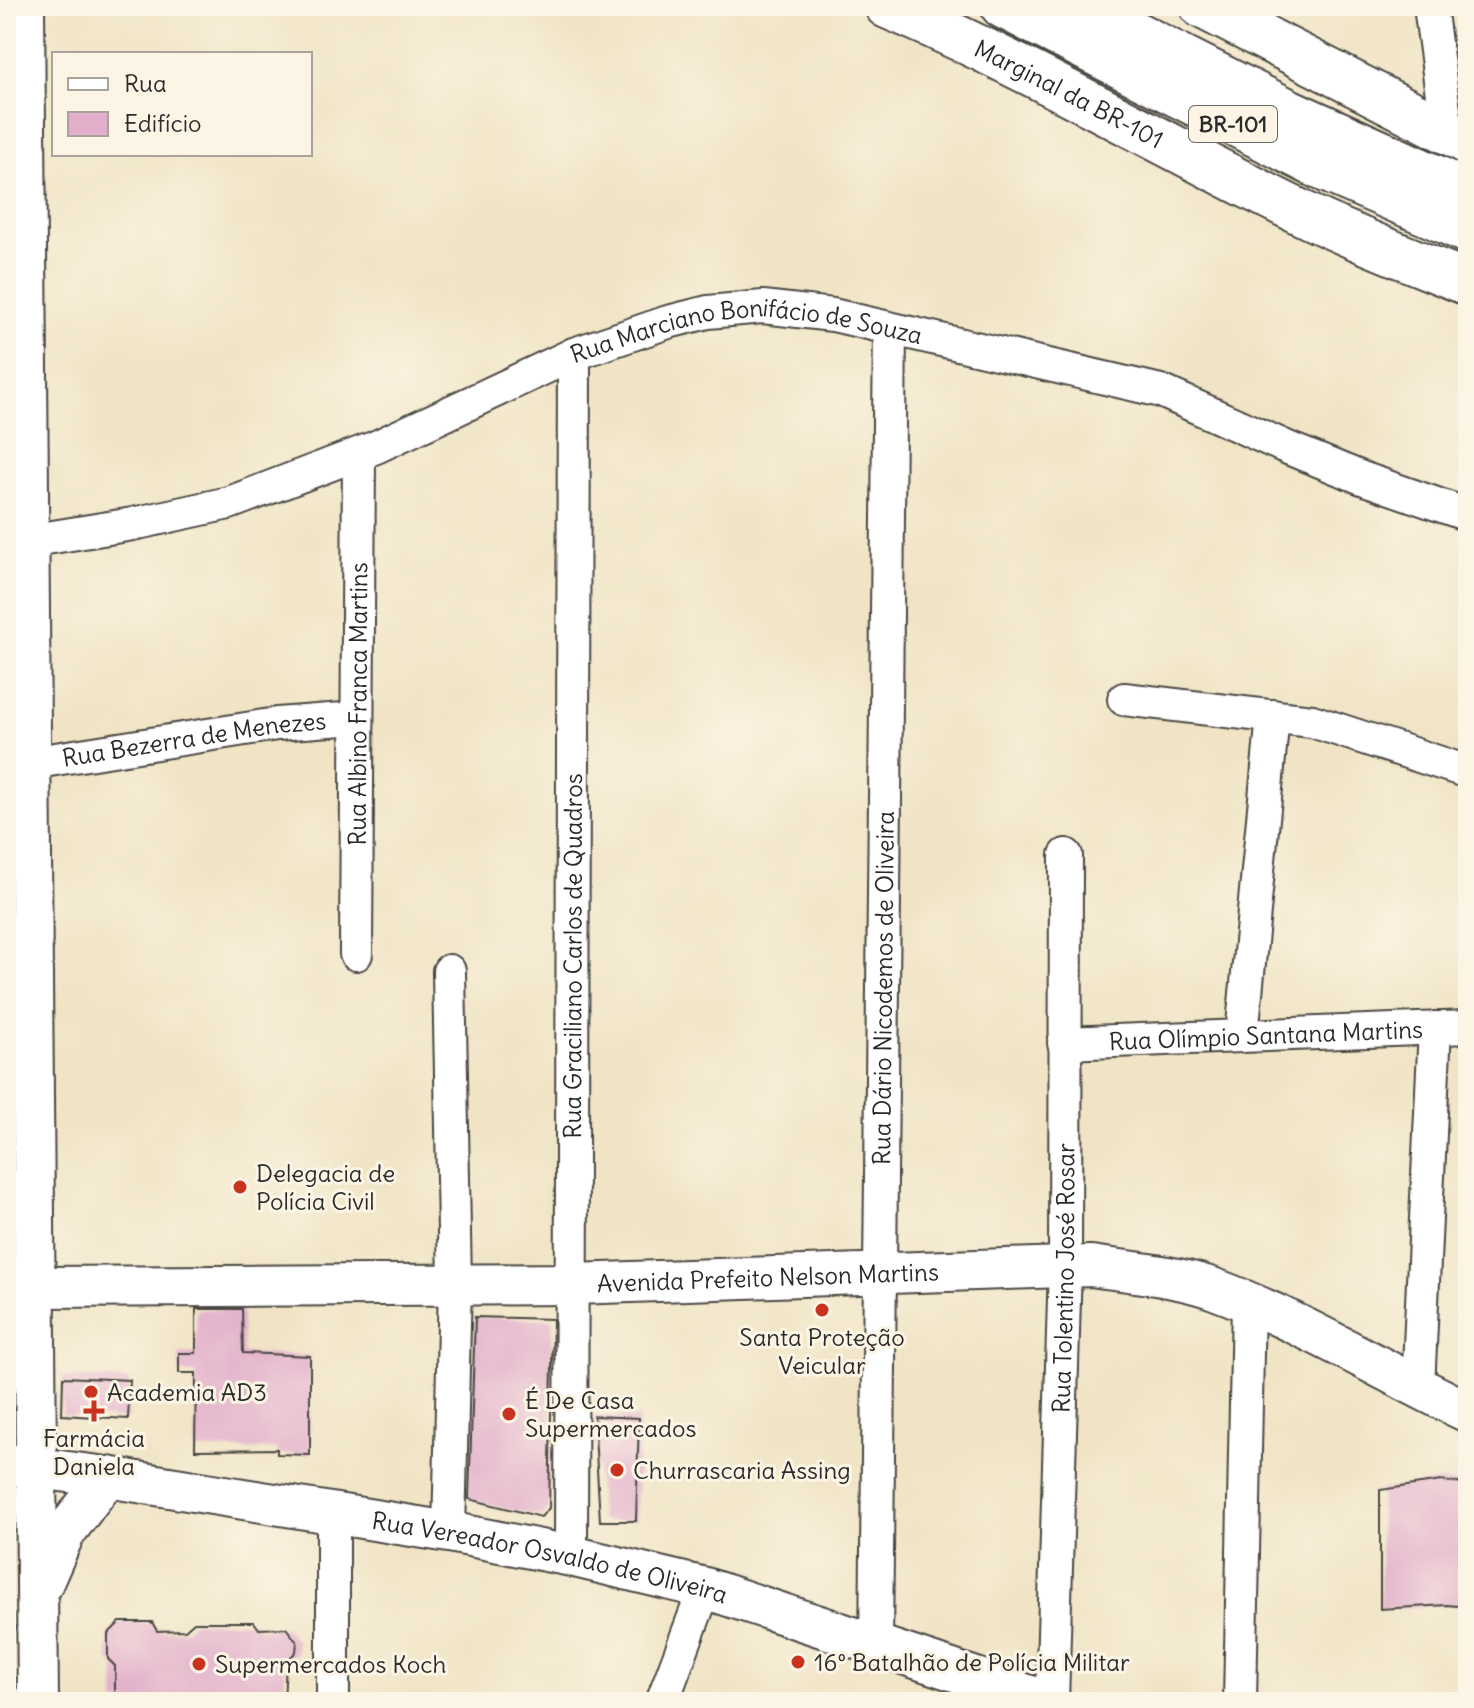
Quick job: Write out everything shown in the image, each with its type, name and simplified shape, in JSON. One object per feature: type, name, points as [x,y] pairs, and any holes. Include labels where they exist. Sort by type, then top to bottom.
[{"type":"highway","name":"Marginal da BR-101","points":[[887,6],[1032,75],[1297,211],[1468,283]]},
{"type":"highway","points":[[932,6],[1032,75]]},
{"type":"highway","name":"BR-101","points":[[1003,6],[1308,162],[1468,231]]},
{"type":"highway","name":"BR-101","points":[[1080,6],[1288,111],[1468,192]]},
{"type":"highway","points":[[1202,6],[1457,137]]},
{"type":"main road","points":[[24,6],[36,1287],[21,1466],[37,1597],[38,1702]]},
{"type":"main road","name":"Avenida Prefeito Nelson Martins","points":[[36,1287],[574,1284],[1065,1265],[1165,1276],[1210,1287],[1468,1412]]},
{"type":"main road","name":"Rua Vereador Osvaldo de Oliveira","points":[[21,1466],[449,1532],[571,1556],[705,1588],[1050,1702]]},
{"type":"main road","points":[[37,1597],[59,1542],[107,1477]]},
{"type":"street","points":[[1430,6],[1457,137]]},
{"type":"street","name":"Rua Marciano Bonifácio de Souza","points":[[28,541],[148,521],[229,503],[359,455],[574,354],[668,322],[739,308],[797,309],[833,315],[1161,391],[1362,478],[1468,515]]},
{"type":"street","name":"Rua Dário Nicodemos de Oliveira","points":[[876,1646],[890,330]]},
{"type":"street","name":"Rua Graciliano Carlos de Quadros","points":[[571,1556],[574,354]]},
{"type":"street","name":"Rua Albino Franca Martins","points":[[356,954],[359,455]]},
{"type":"street","points":[[1124,699],[1312,721],[1468,772]]},
{"type":"street","points":[[1242,1035],[1273,716]]},
{"type":"street","name":"Rua Bezerra de Menezes","points":[[30,763],[277,724],[357,718]]},
{"type":"street","name":"Rua Tolentino José Rosar","points":[[1050,1702],[1065,1265],[1066,855]]},
{"type":"street","points":[[449,971],[455,1283],[449,1532]]},
{"type":"street","name":"Rua Olímpio Santana Martins","points":[[1064,1043],[1468,1027]]},
{"type":"street","points":[[1418,1388],[1435,1028]]},
{"type":"street","points":[[1240,1702],[1248,1303]]},
{"type":"street","points":[[333,1514],[333,1702]]},
{"type":"street","points":[[662,1702],[705,1588]]},
{"type":"building","points":[[196,1309],[242,1309],[243,1353],[310,1356],[310,1455],[277,1454],[277,1449],[195,1450],[196,1373],[179,1373],[179,1353],[196,1353]]},
{"type":"building","name":"É De Casa Supermercados","points":[[475,1317],[553,1319],[549,1508],[541,1517],[469,1499]]},
{"type":"building","points":[[63,1377],[130,1380],[128,1419],[62,1415]]},
{"type":"building","name":"Churrascaria Assing","points":[[594,1416],[639,1418],[636,1521],[600,1521]]},
{"type":"building","points":[[1441,1481],[1468,1484],[1468,1607],[1447,1605],[1380,1609],[1380,1490]]},
{"type":"building","name":"Supermercados Koch","points":[[120,1622],[152,1622],[157,1631],[185,1630],[194,1622],[254,1622],[259,1629],[286,1628],[297,1642],[296,1652],[286,1662],[284,1702],[115,1702],[115,1666],[108,1659],[108,1634]]},
{"type":"place","name":"Delegacia de Polícia Civil","points":[[240,1187]]},
{"type":"place","name":"Santa Proteção Veicular","points":[[822,1310]]},
{"type":"place","name":"Academia AD3","points":[[91,1392]]},
{"type":"place","name":"Farmácia Daniela","points":[[94,1411]]},
{"type":"place","name":"É De Casa Supermercados","points":[[509,1414]]},
{"type":"place","name":"Churrascaria Assing","points":[[617,1470]]},
{"type":"place","name":"16º Batalhão de Polícia Militar","points":[[798,1662]]},
{"type":"place","name":"Supermercados Koch","points":[[199,1664]]}]
